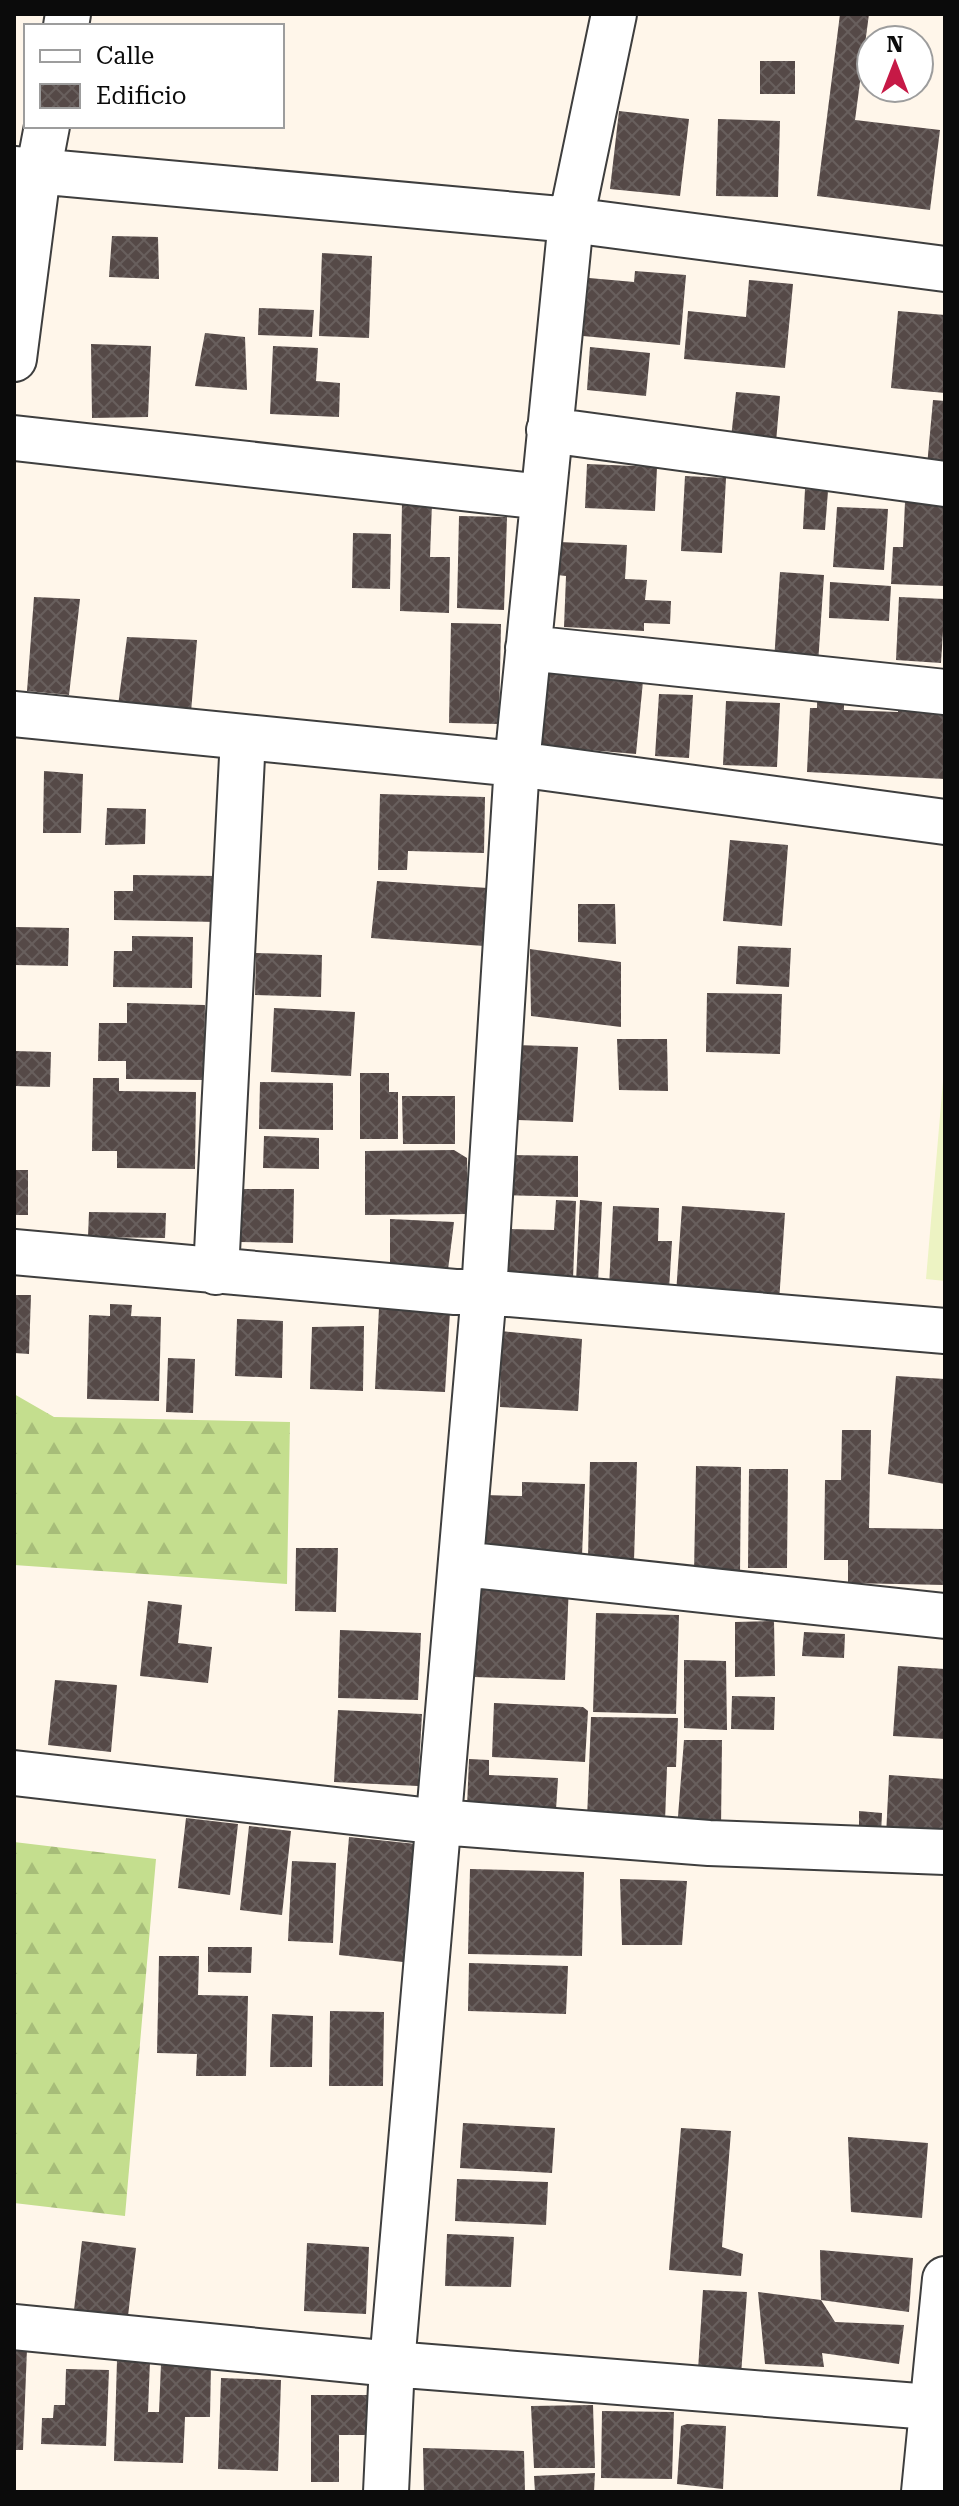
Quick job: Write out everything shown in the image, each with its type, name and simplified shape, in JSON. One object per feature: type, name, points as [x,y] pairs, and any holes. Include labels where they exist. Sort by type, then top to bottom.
[{"type":"street","points":[[386,2492],[392,2364],[484,1292],[517,764],[571,220],[614,14]]},
{"type":"street","points":[[14,359],[26,171],[46,128]]},
{"type":"street","points":[[26,171],[571,220],[945,269]]},
{"type":"street","points":[[549,430],[945,484]]},
{"type":"street","points":[[14,438],[543,497]]},
{"type":"street","points":[[528,648],[945,692]]},
{"type":"street","points":[[14,714],[517,764],[945,822]]},
{"type":"street","points":[[216,1272],[243,737]]},
{"type":"street","points":[[14,1252],[216,1272],[945,1331]]},
{"type":"street","points":[[462,1564],[945,1616]]},
{"type":"street","points":[[14,1773],[440,1822],[709,1843],[945,1852]]},
{"type":"street","points":[[924,2492],[945,2279]]},
{"type":"street","points":[[14,2327],[392,2364],[930,2407]]},
{"type":"green space","points":[[945,1058],[945,1281],[926,1279]]},
{"type":"green space","points":[[14,1394],[54,1417],[290,1422],[287,1584],[14,1565]]},
{"type":"green space","points":[[14,1842],[156,1859],[125,2216],[14,2203]]},
{"type":"building","points":[[840,14],[869,14],[868,24],[855,24],[855,120],[940,130],[930,210],[817,196]]},
{"type":"building","points":[[760,61],[795,61],[795,94],[760,94]]},
{"type":"building","points":[[619,111],[689,119],[680,196],[610,189]]},
{"type":"building","points":[[718,119],[780,121],[778,197],[716,196]]},
{"type":"building","points":[[112,236],[158,237],[159,279],[109,277]]},
{"type":"building","points":[[322,253],[372,256],[369,338],[319,336]]},
{"type":"building","points":[[635,271],[686,275],[680,345],[583,336],[589,278],[634,282]]},
{"type":"building","points":[[749,280],[793,284],[785,368],[684,359],[688,311],[746,317]]},
{"type":"building","points":[[259,308],[314,310],[312,337],[258,335]]},
{"type":"building","points":[[898,311],[945,315],[945,393],[891,388]]},
{"type":"building","points":[[205,333],[245,337],[247,390],[195,386]]},
{"type":"building","points":[[91,344],[151,346],[148,417],[92,418]]},
{"type":"building","points":[[273,346],[318,348],[316,381],[340,383],[339,417],[270,414]]},
{"type":"building","points":[[590,347],[650,353],[646,396],[587,390]]},
{"type":"building","points":[[736,392],[780,396],[776,442],[731,438]]},
{"type":"building","points":[[933,400],[945,401],[945,467],[927,466]]},
{"type":"building","points":[[587,464],[657,467],[655,511],[585,508]]},
{"type":"building","points":[[685,476],[726,478],[722,553],[681,551]]},
{"type":"building","points":[[805,489],[828,491],[825,530],[803,529]]},
{"type":"building","points":[[905,502],[945,504],[945,586],[891,584],[893,547],[903,547]]},
{"type":"building","points":[[402,503],[432,503],[430,557],[450,557],[449,613],[400,611]]},
{"type":"building","points":[[837,507],[888,509],[884,570],[833,567]]},
{"type":"building","points":[[459,516],[507,517],[504,610],[457,608]]},
{"type":"building","points":[[353,533],[391,534],[390,589],[352,588]]},
{"type":"building","points":[[559,542],[627,545],[625,579],[647,580],[645,600],[671,601],[670,624],[644,623],[644,631],[564,627],[566,576],[557,575]]},
{"type":"building","points":[[780,572],[824,575],[818,664],[774,661]]},
{"type":"building","points":[[830,582],[891,586],[889,621],[829,618]]},
{"type":"building","points":[[34,597],[80,599],[69,695],[27,691]]},
{"type":"building","points":[[899,597],[945,599],[941,663],[896,660]]},
{"type":"building","points":[[451,623],[501,624],[499,724],[449,723]]},
{"type":"building","points":[[127,637],[197,640],[191,712],[118,706]]},
{"type":"building","points":[[549,673],[643,681],[636,754],[542,746]]},
{"type":"building","points":[[659,694],[693,695],[689,758],[655,756]]},
{"type":"building","points":[[817,694],[844,695],[844,710],[898,712],[898,707],[945,709],[945,779],[807,772],[810,708],[817,708]]},
{"type":"building","points":[[726,701],[780,703],[777,767],[723,765]]},
{"type":"building","points":[[44,771],[83,774],[81,833],[43,833]]},
{"type":"building","points":[[380,794],[485,797],[484,853],[408,851],[407,870],[378,870]]},
{"type":"building","points":[[107,808],[146,809],[145,844],[105,845]]},
{"type":"building","points":[[730,840],[788,845],[782,926],[723,921]]},
{"type":"building","points":[[133,875],[218,876],[218,922],[114,920],[114,891],[133,891]]},
{"type":"building","points":[[377,881],[488,888],[484,946],[371,938]]},
{"type":"building","points":[[578,904],[615,904],[616,944],[578,942]]},
{"type":"building","points":[[14,927],[69,928],[68,966],[14,965]]},
{"type":"building","points":[[132,936],[193,937],[192,988],[113,987],[114,951],[132,951]]},
{"type":"building","points":[[738,946],[791,948],[789,987],[736,984]]},
{"type":"building","points":[[530,949],[621,962],[621,1027],[531,1016]]},
{"type":"building","points":[[256,953],[322,955],[321,997],[255,995]]},
{"type":"building","points":[[707,993],[782,994],[780,1054],[706,1052]]},
{"type":"building","points":[[127,1003],[205,1005],[204,1080],[126,1079],[126,1061],[98,1061],[99,1023],[127,1023]]},
{"type":"building","points":[[274,1008],[355,1012],[351,1076],[271,1072]]},
{"type":"building","points":[[617,1039],[667,1039],[668,1091],[619,1090]]},
{"type":"building","points":[[516,1045],[578,1047],[573,1122],[518,1120]]},
{"type":"building","points":[[14,1051],[51,1052],[50,1087],[14,1086]]},
{"type":"building","points":[[360,1073],[389,1073],[389,1092],[398,1092],[398,1139],[360,1139]]},
{"type":"building","points":[[93,1078],[119,1078],[119,1091],[196,1092],[195,1169],[117,1168],[117,1151],[92,1151]]},
{"type":"building","points":[[260,1082],[333,1083],[333,1130],[259,1129]]},
{"type":"building","points":[[402,1096],[455,1096],[455,1144],[403,1144]]},
{"type":"building","points":[[264,1136],[319,1138],[319,1169],[263,1168]]},
{"type":"building","points":[[454,1150],[467,1158],[468,1214],[365,1215],[365,1151]]},
{"type":"building","points":[[502,1155],[578,1156],[578,1197],[501,1195]]},
{"type":"building","points":[[14,1170],[28,1170],[28,1215],[14,1215]]},
{"type":"building","points":[[240,1189],[294,1189],[293,1243],[239,1242]]},
{"type":"building","points":[[556,1200],[576,1201],[573,1279],[502,1278],[502,1229],[554,1230]]},
{"type":"building","points":[[580,1200],[602,1202],[598,1283],[576,1282]]},
{"type":"building","points":[[613,1206],[659,1208],[658,1241],[672,1241],[669,1290],[609,1288]]},
{"type":"building","points":[[682,1206],[785,1213],[779,1302],[676,1294]]},
{"type":"building","points":[[89,1212],[166,1213],[165,1238],[88,1237]]},
{"type":"building","points":[[390,1219],[454,1222],[448,1270],[390,1267]]},
{"type":"building","points":[[14,1295],[31,1295],[29,1354],[14,1353]]},
{"type":"building","points":[[110,1304],[132,1305],[131,1316],[161,1317],[159,1401],[87,1399],[89,1315],[110,1316]]},
{"type":"building","points":[[379,1308],[450,1312],[445,1392],[375,1389]]},
{"type":"building","points":[[237,1319],[283,1321],[282,1378],[235,1376]]},
{"type":"building","points":[[364,1326],[363,1391],[310,1389],[312,1327]]},
{"type":"building","points":[[501,1331],[582,1339],[578,1411],[500,1407]]},
{"type":"building","points":[[168,1358],[195,1359],[193,1413],[166,1412]]},
{"type":"building","points":[[896,1376],[945,1379],[945,1484],[888,1474]]},
{"type":"building","points":[[842,1430],[871,1430],[869,1528],[945,1529],[945,1585],[848,1583],[848,1560],[824,1560],[825,1480],[841,1480]]},
{"type":"building","points":[[590,1462],[637,1462],[634,1561],[588,1559]]},
{"type":"building","points":[[696,1466],[741,1467],[740,1574],[694,1573]]},
{"type":"building","points":[[749,1469],[788,1469],[787,1568],[748,1568]]},
{"type":"building","points":[[522,1482],[585,1484],[582,1556],[482,1553],[484,1495],[522,1496]]},
{"type":"building","points":[[296,1548],[338,1548],[336,1612],[295,1611]]},
{"type":"building","points":[[481,1584],[569,1584],[565,1680],[474,1677]]},
{"type":"building","points":[[148,1601],[182,1605],[178,1643],[212,1647],[208,1683],[140,1676]]},
{"type":"building","points":[[596,1613],[679,1615],[676,1714],[593,1712]]},
{"type":"building","points":[[774,1621],[775,1676],[735,1677],[735,1622]]},
{"type":"building","points":[[340,1630],[421,1633],[418,1700],[338,1698]]},
{"type":"building","points":[[804,1632],[845,1634],[844,1658],[802,1656]]},
{"type":"building","points":[[684,1660],[726,1661],[727,1730],[684,1728]]},
{"type":"building","points":[[898,1666],[945,1669],[945,1739],[893,1736]]},
{"type":"building","points":[[55,1680],[117,1685],[111,1752],[48,1745]]},
{"type":"building","points":[[732,1696],[775,1697],[774,1730],[731,1729]]},
{"type":"building","points":[[494,1703],[583,1707],[588,1711],[585,1762],[492,1757]]},
{"type":"building","points":[[338,1710],[422,1714],[418,1786],[334,1782]]},
{"type":"building","points":[[591,1717],[678,1718],[676,1767],[667,1767],[665,1822],[587,1819]]},
{"type":"building","points":[[684,1740],[722,1740],[721,1829],[677,1829]]},
{"type":"building","points":[[469,1759],[489,1760],[489,1775],[558,1778],[556,1810],[467,1807]]},
{"type":"building","points":[[889,1775],[945,1779],[945,1840],[886,1836]]},
{"type":"building","points":[[859,1811],[882,1813],[881,1835],[859,1833]]},
{"type":"building","points":[[186,1818],[238,1824],[230,1895],[178,1888]]},
{"type":"building","points":[[249,1826],[291,1831],[282,1915],[240,1910]]},
{"type":"building","points":[[349,1837],[416,1844],[403,1962],[339,1955]]},
{"type":"building","points":[[292,1861],[336,1863],[333,1943],[288,1941]]},
{"type":"building","points":[[470,1869],[584,1872],[582,1956],[468,1954]]},
{"type":"building","points":[[620,1879],[687,1881],[682,1945],[622,1945]]},
{"type":"building","points":[[208,1947],[252,1947],[251,1973],[208,1972]]},
{"type":"building","points":[[159,1956],[199,1956],[198,1995],[248,1996],[246,2076],[196,2076],[197,2054],[157,2053]]},
{"type":"building","points":[[469,1963],[568,1966],[566,2014],[468,2011]]},
{"type":"building","points":[[330,2011],[384,2012],[383,2086],[329,2086]]},
{"type":"building","points":[[272,2014],[313,2016],[312,2067],[270,2067]]},
{"type":"building","points":[[463,2123],[555,2128],[552,2173],[460,2168]]},
{"type":"building","points":[[681,2128],[731,2131],[722,2247],[743,2254],[741,2276],[669,2270]]},
{"type":"building","points":[[848,2137],[928,2143],[922,2218],[851,2212]]},
{"type":"building","points":[[457,2179],[548,2182],[546,2225],[455,2221]]},
{"type":"building","points":[[447,2234],[514,2237],[511,2287],[445,2286]]},
{"type":"building","points":[[82,2241],[136,2248],[128,2316],[74,2310]]},
{"type":"building","points":[[307,2243],[369,2247],[366,2314],[304,2311]]},
{"type":"building","points":[[820,2250],[913,2258],[909,2312],[821,2300]]},
{"type":"building","points":[[703,2290],[747,2292],[741,2375],[698,2370]]},
{"type":"building","points":[[758,2292],[821,2300],[835,2322],[904,2325],[899,2364],[822,2353],[824,2367],[765,2364]]},
{"type":"building","points":[[14,2348],[27,2349],[23,2450],[14,2450]]},
{"type":"building","points":[[117,2360],[150,2361],[148,2412],[159,2412],[161,2364],[211,2365],[210,2417],[185,2417],[183,2463],[114,2461]]},
{"type":"building","points":[[66,2369],[109,2370],[106,2446],[41,2444],[42,2418],[53,2418],[54,2405],[65,2405]]},
{"type":"building","points":[[221,2378],[281,2380],[278,2471],[218,2469]]},
{"type":"building","points":[[311,2395],[368,2395],[368,2435],[339,2435],[339,2482],[311,2482]]},
{"type":"building","points":[[593,2405],[595,2468],[534,2468],[531,2406]]},
{"type":"building","points":[[602,2411],[674,2412],[672,2479],[601,2478]]},
{"type":"building","points":[[681,2426],[726,2426],[723,2489],[677,2484]]},
{"type":"building","points":[[423,2448],[524,2451],[525,2492],[424,2492]]},
{"type":"building","points":[[595,2473],[594,2492],[535,2492],[534,2476]]}]
